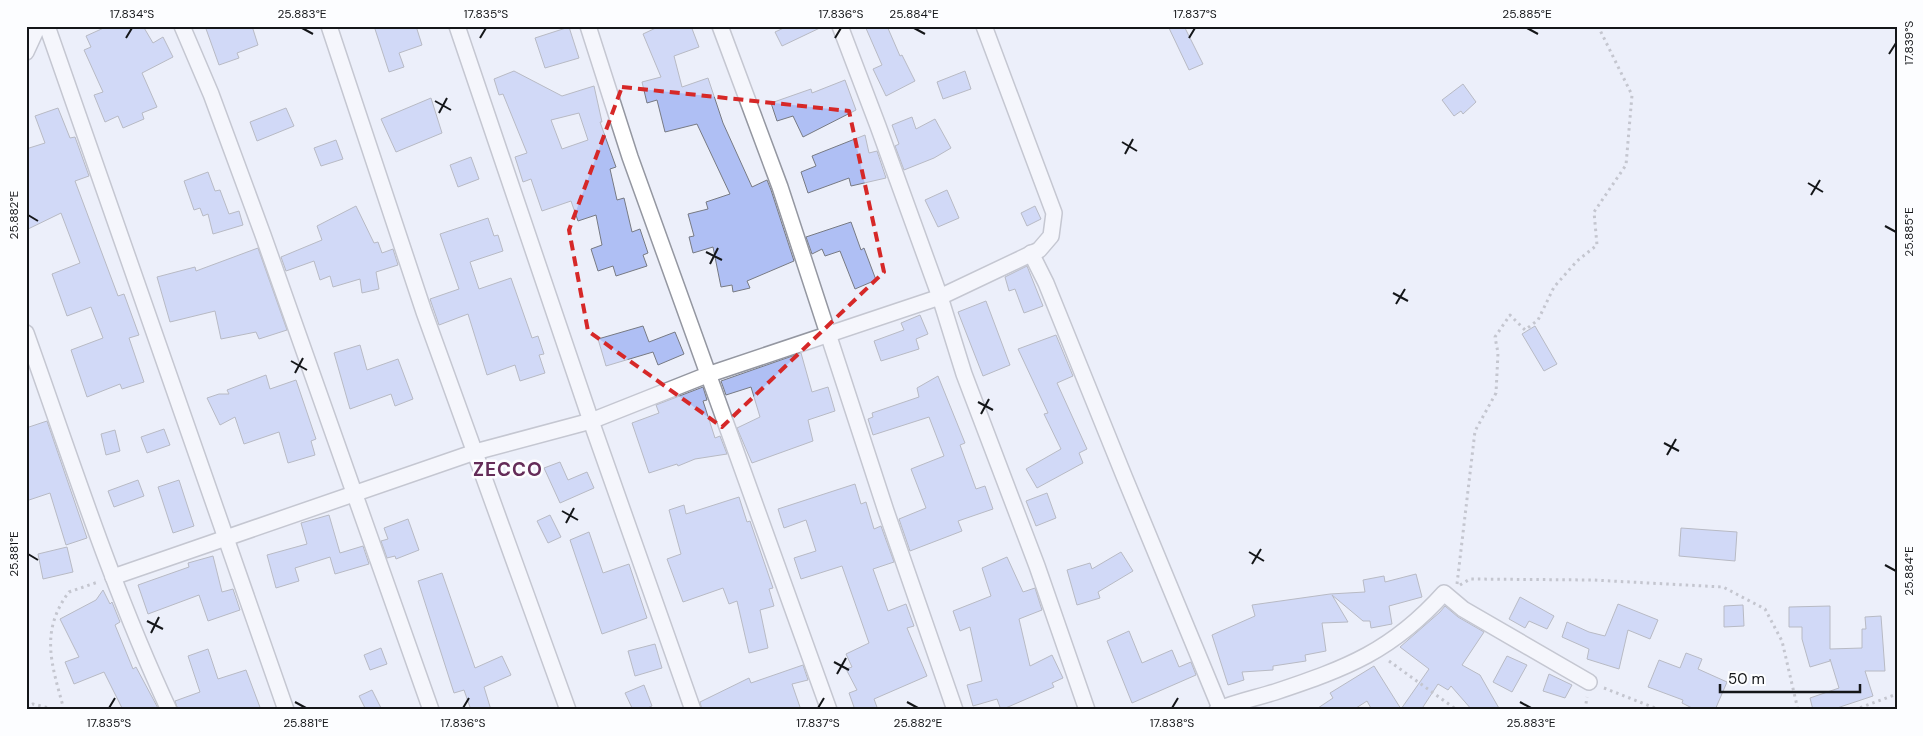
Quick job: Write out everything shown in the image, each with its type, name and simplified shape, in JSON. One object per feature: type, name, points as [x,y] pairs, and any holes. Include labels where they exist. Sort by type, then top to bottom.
[{"type":"street","points":[[26,52],[38,26]]},
{"type":"street","points":[[47,26],[228,536],[286,710]]},
{"type":"street","points":[[182,26],[211,94],[263,235],[431,710]]},
{"type":"street","points":[[329,26],[424,312],[568,710]]},
{"type":"street","points":[[457,26],[591,421],[694,710]]},
{"type":"street","points":[[588,26],[630,157],[829,710]]},
{"type":"street","points":[[720,26],[780,187],[886,511],[955,710]]},
{"type":"street","points":[[840,26],[940,297],[964,374],[1037,566],[1087,710]]},
{"type":"street","points":[[113,578],[228,536],[475,452],[591,421],[707,375],[940,297],[1048,243],[1054,226],[1054,213],[984,26]]},
{"type":"street","points":[[1031,253],[1046,283],[1219,709],[1341,669],[1376,652],[1404,632],[1444,593],[1463,609],[1589,682]]},
{"type":"street","points":[[26,333],[113,578],[169,710]]},
{"type":"path","points":[[1598,26],[1632,96],[1626,166],[1594,212],[1597,245],[1577,261],[1554,287],[1538,320],[1525,330],[1510,315],[1494,336],[1498,354],[1496,394],[1475,431],[1456,587],[1470,580],[1593,580],[1723,587],[1765,609],[1782,641],[1798,710]]},
{"type":"path","points":[[64,710],[52,655],[50,633],[53,618],[69,592],[113,578]]},
{"type":"path","points":[[1376,652],[1457,710]]},
{"type":"path","points":[[1589,682],[1660,710]]},
{"type":"path","points":[[1854,710],[1897,694]]},
{"type":"path","points":[[26,706],[34,704],[58,710]]},
{"type":"highlighted area","points":[[622,87],[849,111],[884,272],[722,427],[588,331],[569,230]]},
{"type":"building","points":[[108,26],[143,26],[153,43],[163,37],[173,57],[142,73],[157,107],[142,113],[144,119],[123,128],[118,116],[105,122],[94,95],[103,92],[84,50],[91,47],[86,36]]},
{"type":"building","points":[[205,26],[252,26],[258,45],[237,53],[239,58],[219,65]]},
{"type":"building","points":[[374,26],[416,26],[422,45],[399,53],[404,67],[389,72]]},
{"type":"building","points":[[660,26],[691,26],[699,47],[674,56],[682,87],[708,78],[723,123],[752,187],[767,180],[771,190],[794,261],[747,281],[750,288],[733,292],[732,285],[721,287],[713,247],[693,253],[689,237],[694,236],[688,214],[708,209],[706,202],[730,194],[697,124],[665,132],[657,100],[647,103],[642,82],[661,77],[643,34]]},
{"type":"building","points":[[788,26],[824,26],[782,46],[775,32]]},
{"type":"building","points":[[865,26],[887,26],[900,56],[902,55],[915,81],[886,96],[873,69],[882,65]]},
{"type":"building","points":[[1168,26],[1184,26],[1203,64],[1189,70]]},
{"type":"building","points":[[569,27],[579,58],[545,68],[535,38]]},
{"type":"building","points":[[514,71],[562,96],[594,86],[602,122],[600,122],[616,167],[610,169],[617,200],[624,198],[632,232],[640,229],[648,253],[643,255],[647,266],[616,276],[613,266],[598,271],[591,249],[602,245],[596,215],[578,221],[571,201],[542,211],[531,179],[523,182],[515,157],[527,153],[503,94],[499,95],[494,79]],"holes":[[[579,113],[588,140],[562,149],[551,120]]]},
{"type":"building","points":[[965,71],[971,89],[943,99],[937,82]]},
{"type":"building","points":[[845,80],[856,110],[803,137],[793,116],[777,121],[771,103],[811,89],[812,93]]},
{"type":"building","points":[[1463,84],[1476,102],[1463,114],[1461,111],[1454,116],[1442,100]]},
{"type":"building","points":[[431,98],[442,133],[396,152],[381,119]]},
{"type":"building","points":[[58,108],[70,138],[75,137],[89,176],[75,181],[118,296],[124,294],[139,335],[129,338],[144,382],[122,389],[120,384],[87,397],[71,350],[103,338],[91,307],[67,316],[52,274],[80,263],[61,213],[26,230],[26,149],[45,143],[35,116]]},
{"type":"building","points":[[286,108],[294,126],[257,141],[250,122]]},
{"type":"building","points":[[912,117],[916,129],[935,119],[951,148],[934,158],[904,170],[895,146],[899,144],[892,125]]},
{"type":"building","points":[[865,135],[869,153],[877,151],[886,178],[851,186],[849,178],[808,193],[801,172],[816,166],[812,156]]},
{"type":"building","points":[[336,140],[343,159],[321,166],[314,148]]},
{"type":"building","points":[[471,157],[479,179],[458,187],[450,165]]},
{"type":"building","points":[[208,172],[215,191],[220,190],[229,214],[239,211],[243,225],[213,234],[208,214],[203,216],[200,208],[194,210],[184,181]]},
{"type":"building","points":[[947,190],[959,218],[938,227],[925,200]]},
{"type":"building","points":[[356,206],[374,243],[378,242],[382,253],[393,249],[398,265],[376,272],[379,289],[362,293],[360,279],[333,287],[330,276],[320,280],[314,261],[286,271],[281,257],[322,240],[317,226]]},
{"type":"building","points":[[1035,206],[1041,219],[1027,226],[1021,213]]},
{"type":"building","points":[[488,218],[494,236],[498,235],[503,251],[470,262],[479,289],[511,278],[532,338],[538,336],[544,354],[539,355],[545,373],[520,381],[515,365],[487,375],[468,314],[439,325],[430,299],[459,289],[440,234]]},
{"type":"building","points":[[851,222],[861,250],[864,248],[876,280],[855,289],[840,251],[825,256],[822,249],[812,254],[806,237]]},
{"type":"building","points":[[258,248],[287,330],[259,339],[256,332],[221,339],[215,311],[170,322],[157,277],[195,267],[196,271]]},
{"type":"building","points":[[1027,266],[1043,306],[1024,313],[1015,289],[1009,291],[1005,277]]},
{"type":"building","points":[[986,301],[1010,365],[983,376],[958,312]]},
{"type":"building","points":[[920,315],[928,334],[916,339],[919,349],[881,361],[874,341],[904,330],[901,323]]},
{"type":"building","points":[[643,326],[649,342],[675,332],[684,354],[658,365],[653,352],[606,366],[598,339]]},
{"type":"building","points":[[1535,326],[1557,364],[1544,371],[1522,334]]},
{"type":"building","points":[[1056,335],[1073,376],[1057,383],[1087,449],[1079,453],[1083,463],[1037,488],[1026,469],[1061,449],[1044,414],[1048,413],[1018,349]]},
{"type":"building","points":[[360,345],[367,370],[398,359],[413,399],[395,406],[391,394],[350,409],[334,353]]},
{"type":"building","points":[[801,353],[812,392],[828,387],[835,411],[808,420],[813,441],[752,463],[737,428],[760,417],[751,387],[726,395],[721,381]]},
{"type":"building","points":[[266,375],[270,389],[296,380],[316,439],[311,441],[315,455],[288,463],[279,432],[244,444],[235,417],[220,425],[207,398],[219,394],[229,394],[227,390]]},
{"type":"building","points":[[938,376],[965,443],[960,445],[976,489],[985,486],[993,509],[958,521],[962,531],[910,551],[899,519],[926,508],[911,469],[944,456],[929,417],[873,435],[868,419],[873,417],[872,413],[919,397],[917,388]]},
{"type":"building","points":[[703,387],[707,400],[703,401],[715,438],[720,436],[727,454],[695,459],[678,466],[677,464],[649,473],[632,423],[659,413],[656,405]]},
{"type":"building","points":[[47,421],[87,538],[66,545],[50,493],[26,501],[26,428]]},
{"type":"building","points":[[164,429],[170,445],[147,453],[141,437]]},
{"type":"building","points":[[115,430],[120,451],[106,455],[101,434]]},
{"type":"building","points":[[560,462],[568,480],[587,472],[594,488],[560,503],[544,468]]},
{"type":"building","points":[[138,480],[144,496],[114,507],[108,491]]},
{"type":"building","points":[[179,480],[194,526],[173,533],[158,487]]},
{"type":"building","points":[[855,484],[861,504],[866,502],[874,529],[881,526],[894,562],[873,569],[888,611],[906,604],[914,626],[907,628],[927,676],[874,699],[878,710],[855,710],[849,693],[857,690],[846,669],[852,667],[846,654],[869,643],[842,566],[801,579],[794,558],[816,551],[806,520],[784,528],[778,509]]},
{"type":"building","points":[[1047,493],[1056,518],[1036,526],[1026,501]]},
{"type":"building","points":[[739,497],[747,522],[750,521],[773,588],[769,589],[774,606],[760,610],[768,648],[749,653],[737,601],[729,604],[723,588],[683,602],[667,559],[681,554],[669,510],[684,505],[686,514]]},
{"type":"building","points":[[329,515],[340,553],[363,546],[369,564],[335,574],[330,557],[295,568],[299,581],[276,588],[267,555],[307,544],[301,523]]},
{"type":"building","points":[[550,515],[561,537],[548,543],[537,521]]},
{"type":"building","points":[[408,519],[419,550],[396,559],[395,556],[387,558],[381,541],[388,539],[384,528]]},
{"type":"building","points":[[1681,528],[1737,532],[1735,561],[1679,556]]},
{"type":"building","points":[[589,532],[603,573],[629,564],[647,618],[602,634],[570,540]]},
{"type":"building","points":[[67,547],[73,572],[43,579],[38,554]]},
{"type":"building","points":[[1121,552],[1133,571],[1098,592],[1100,598],[1077,605],[1067,570],[1090,563],[1092,569]]},
{"type":"building","points":[[213,556],[222,592],[233,589],[240,610],[208,621],[199,595],[148,614],[138,585],[189,567],[188,563]]},
{"type":"building","points":[[1007,557],[1023,592],[1035,588],[1042,610],[1019,619],[1030,666],[1052,655],[1063,678],[1052,683],[1054,687],[1001,710],[997,699],[973,706],[967,685],[982,681],[970,627],[960,631],[953,611],[991,596],[982,568]]},
{"type":"building","points":[[442,573],[475,668],[502,656],[511,675],[484,687],[491,710],[471,710],[464,690],[454,693],[418,581]]},
{"type":"building","points":[[1416,574],[1422,597],[1389,606],[1392,624],[1371,628],[1370,621],[1363,621],[1332,595],[1348,622],[1322,623],[1326,651],[1305,655],[1306,661],[1273,666],[1273,670],[1242,672],[1244,680],[1228,685],[1212,635],[1255,616],[1252,605],[1330,594],[1365,592],[1363,580],[1384,576],[1385,582]]},
{"type":"building","points":[[103,590],[110,604],[112,602],[120,622],[115,625],[133,669],[136,667],[159,710],[123,710],[104,672],[74,684],[65,662],[79,657],[60,619],[96,600]]},
{"type":"building","points":[[1520,597],[1554,616],[1547,629],[1529,621],[1525,628],[1509,619]]},
{"type":"building","points":[[1618,604],[1658,620],[1650,639],[1628,630],[1619,669],[1587,659],[1589,649],[1562,637],[1567,622],[1589,632],[1605,636]]},
{"type":"building","points":[[1743,605],[1744,626],[1724,627],[1724,606]]},
{"type":"building","points":[[1445,606],[1458,617],[1484,632],[1462,665],[1480,675],[1500,710],[1472,710],[1451,686],[1448,690],[1438,684],[1421,710],[1372,710],[1367,701],[1353,710],[1315,710],[1333,698],[1330,693],[1374,666],[1401,709],[1429,669],[1400,647]]},
{"type":"building","points":[[1830,606],[1830,649],[1862,648],[1862,629],[1866,629],[1865,617],[1881,616],[1885,671],[1865,671],[1873,696],[1831,710],[1813,710],[1810,698],[1839,688],[1830,659],[1830,661],[1810,667],[1802,639],[1802,627],[1789,627],[1789,607]]},
{"type":"building","points":[[1129,631],[1142,663],[1172,650],[1179,667],[1191,662],[1196,675],[1132,703],[1107,641]]},
{"type":"building","points":[[655,644],[662,668],[635,676],[628,651]]},
{"type":"building","points":[[381,648],[387,664],[370,670],[364,655]]},
{"type":"building","points":[[208,649],[218,679],[246,670],[261,710],[178,710],[175,701],[200,692],[188,656]]},
{"type":"building","points":[[1686,653],[1702,659],[1698,669],[1727,682],[1715,710],[1696,710],[1682,703],[1683,700],[1648,687],[1659,660],[1680,668]]},
{"type":"building","points":[[1507,656],[1527,665],[1512,692],[1493,682]]},
{"type":"building","points":[[803,665],[808,680],[792,684],[801,710],[702,710],[700,702],[749,678],[751,683]]},
{"type":"building","points":[[1549,674],[1572,685],[1565,698],[1543,691]]},
{"type":"building","points":[[644,685],[652,706],[643,710],[633,710],[625,693]]},
{"type":"building","points":[[372,690],[382,710],[366,710],[359,696]]},
{"type":"district","name":"ZECCO","points":[[508,469]]}]
